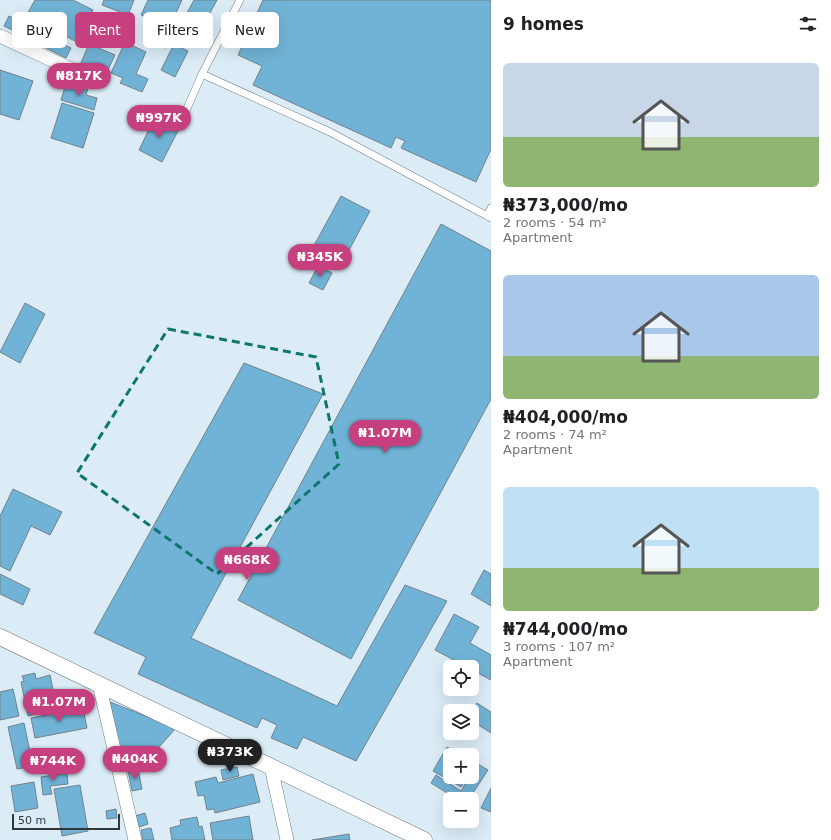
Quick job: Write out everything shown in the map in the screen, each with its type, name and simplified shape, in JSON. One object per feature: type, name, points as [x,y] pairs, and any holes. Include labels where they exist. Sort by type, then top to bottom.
[{"type":"street","points":[[0,36],[71,69]]},
{"type":"street","points":[[0,636],[424,840]]},
{"type":"street","points":[[99,684],[134,840]]},
{"type":"street","points":[[271,767],[287,840]]},
{"type":"lane","points":[[182,120],[202,74],[240,0]]},
{"type":"lane","points":[[202,74],[330,132],[489,217],[491,208]]},
{"type":"highlighted area","points":[[168,329],[316,357],[339,464],[217,574],[77,473]]},
{"type":"building","points":[[35,0],[73,0],[93,10],[92,12],[75,12],[75,41],[67,37],[67,12],[28,12]]},
{"type":"building","points":[[104,0],[134,0],[129,12],[120,12],[102,5]]},
{"type":"building","points":[[148,0],[182,0],[176,12],[143,12],[143,16],[141,15]]},
{"type":"building","points":[[194,0],[217,0],[210,12],[188,12]]},
{"type":"building","points":[[263,0],[491,0],[491,149],[476,182],[401,148],[405,141],[396,137],[391,148],[253,85],[262,66],[238,55],[241,48],[279,48],[279,12],[258,12]]},
{"type":"building","points":[[9,16],[12,17],[12,30],[4,26]]},
{"type":"building","points":[[67,46],[71,48],[66,58],[46,48],[67,48]]},
{"type":"building","points":[[135,47],[146,52],[136,74],[148,79],[142,92],[120,83],[123,78],[111,73],[122,48],[135,48]]},
{"type":"building","points":[[87,48],[98,48],[115,55],[105,76],[80,65]]},
{"type":"building","points":[[172,48],[182,48],[188,51],[175,77],[161,70]]},
{"type":"building","points":[[0,70],[33,81],[19,120],[0,114]]},
{"type":"building","points":[[71,83],[88,88],[86,95],[97,98],[94,110],[61,100],[65,87],[69,88]]},
{"type":"building","points":[[62,103],[94,113],[83,148],[51,138]]},
{"type":"building","points":[[155,117],[179,129],[162,162],[139,150]]},
{"type":"building","points":[[341,196],[370,211],[340,267],[311,251]]},
{"type":"building","points":[[441,224],[491,251],[491,399],[351,659],[238,600]]},
{"type":"building","points":[[318,266],[332,273],[323,290],[309,283]]},
{"type":"building","points":[[25,303],[45,314],[20,363],[0,352]]},
{"type":"building","points":[[244,363],[323,394],[191,638],[337,706],[405,585],[447,601],[356,761],[303,737],[297,749],[271,738],[277,725],[262,718],[257,728],[138,674],[146,657],[94,633]]},
{"type":"building","points":[[13,489],[62,512],[50,535],[31,526],[10,571],[0,566],[0,516]]},
{"type":"building","points":[[484,570],[491,574],[491,606],[471,594]]},
{"type":"building","points":[[0,574],[30,589],[23,605],[0,594]]},
{"type":"building","points":[[454,614],[479,627],[470,643],[491,655],[491,680],[479,674],[479,660],[454,660],[435,650]]},
{"type":"building","points":[[35,673],[36,679],[50,675],[57,709],[28,716],[21,682],[24,681],[22,676]]},
{"type":"building","points":[[13,689],[19,716],[0,720],[0,692]]},
{"type":"building","points":[[110,702],[176,728],[144,764],[119,745]]},
{"type":"building","points":[[479,704],[491,712],[491,733],[479,725]]},
{"type":"building","points":[[83,708],[87,728],[35,738],[31,718]]},
{"type":"building","points":[[24,723],[33,766],[17,769],[8,727]]},
{"type":"building","points":[[443,754],[443,777],[433,771]]},
{"type":"building","points":[[479,765],[488,770],[479,784]]},
{"type":"building","points":[[237,767],[239,776],[223,780],[221,770]]},
{"type":"building","points":[[138,769],[142,789],[132,791],[128,771]]},
{"type":"building","points":[[67,773],[68,784],[50,786],[52,794],[43,795],[41,777]]},
{"type":"building","points":[[253,774],[260,802],[215,813],[214,809],[207,810],[204,795],[198,796],[195,782],[216,777],[218,783]]},
{"type":"building","points":[[436,775],[443,779],[443,784],[450,784],[461,791],[465,784],[479,784],[474,792],[446,792],[431,783]]},
{"type":"building","points":[[34,782],[38,808],[15,812],[11,786]]},
{"type":"building","points":[[456,784],[463,784],[461,787]]},
{"type":"building","points":[[80,785],[88,831],[62,836],[54,789]]},
{"type":"building","points":[[491,788],[491,812],[481,808]]},
{"type":"building","points":[[116,809],[117,818],[107,819],[106,811]]},
{"type":"building","points":[[145,813],[148,824],[139,827],[135,816]]},
{"type":"building","points":[[249,816],[253,840],[213,840],[210,823]]},
{"type":"building","points":[[197,817],[199,827],[202,826],[205,840],[172,840],[170,828],[181,825],[180,820]]},
{"type":"building","points":[[151,828],[154,840],[143,840],[141,830]]},
{"type":"building","points":[[349,834],[350,840],[312,840]]}]
